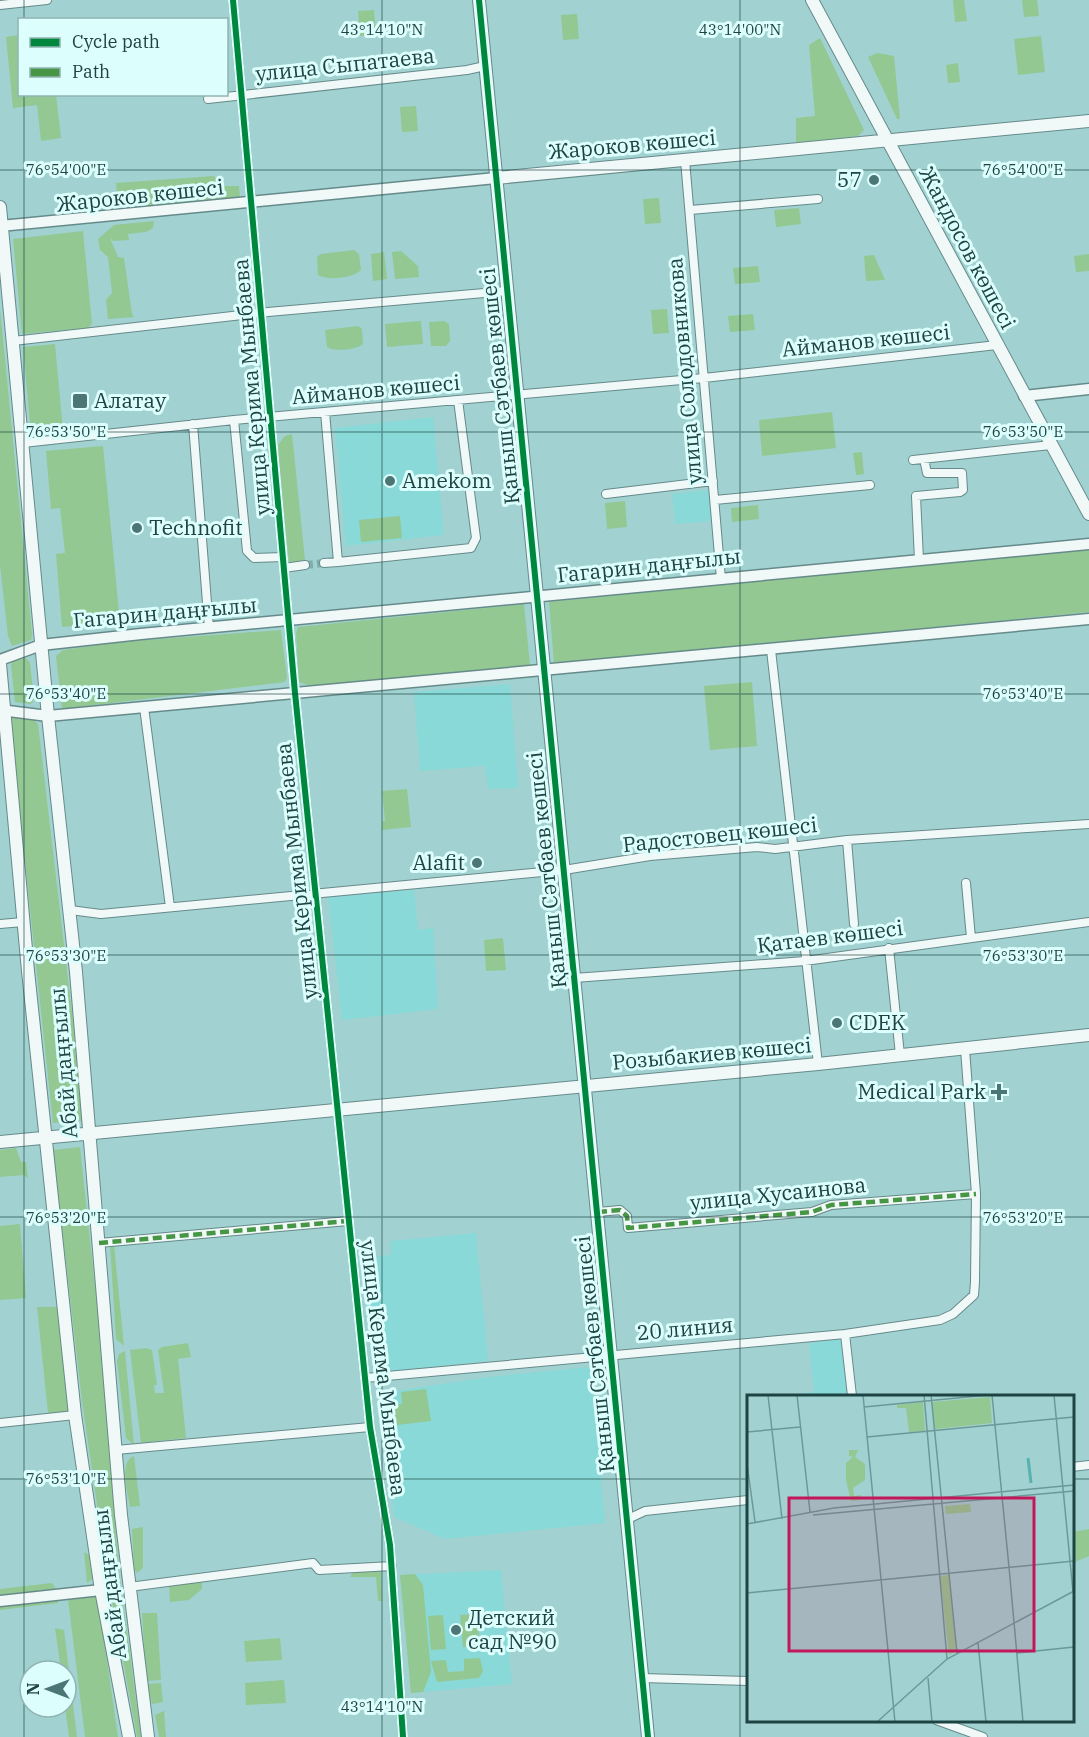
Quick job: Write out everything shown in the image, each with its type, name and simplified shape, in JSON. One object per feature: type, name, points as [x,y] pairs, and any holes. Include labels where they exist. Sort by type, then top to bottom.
[{"type":"main road","name":"Қаныш Сәтбаев көшесі","points":[[479,0],[648,1737]]},
{"type":"main road","name":"Жандосов көшесі","points":[[812,0],[1089,514]]},
{"type":"main road","name":"Жароков көшесі","points":[[496,178],[1089,121]]},
{"type":"main road","name":"Абай даңғылы","points":[[0,207],[48,716],[70,910],[129,1587],[148,1737]]},
{"type":"main road","name":"Абай даңғылы","points":[[0,662],[2,710],[23,922],[75,1415],[101,1590],[129,1737]]},
{"type":"main road","name":"Розыбакиев көшесі","points":[[90,1133],[818,1064],[1089,1035]]},
{"type":"main road","points":[[6,1141],[90,1133]]},
{"type":"street","points":[[0,5],[47,0]]},
{"type":"street","name":"улица Керима Мынбаева","points":[[233,0],[272,417],[288,622],[364,1378],[392,1566],[403,1737]]},
{"type":"street","name":"улица Сыпатаева","points":[[207,99],[467,70],[485,66]]},
{"type":"street","name":"улица Солодовникова","points":[[685,160],[721,579]]},
{"type":"street","name":"Жароков көшесі","points":[[1,226],[496,178]]},
{"type":"street","points":[[690,210],[818,199]]},
{"type":"street","points":[[13,341],[262,313],[507,291]]},
{"type":"street","name":"Айманов көшесі","points":[[23,443],[234,420],[704,378],[997,345]]},
{"type":"street","points":[[1024,396],[1089,389]]},
{"type":"street","points":[[324,563],[471,548],[476,538],[458,400]]},
{"type":"street","points":[[325,412],[338,562]]},
{"type":"street","points":[[234,420],[247,551],[254,558],[283,557]]},
{"type":"street","points":[[193,424],[209,628]]},
{"type":"street","points":[[913,460],[1051,445]]},
{"type":"street","points":[[919,560],[916,496],[963,490],[962,473],[927,473],[924,459]]},
{"type":"street","points":[[606,494],[713,481]]},
{"type":"street","points":[[715,500],[870,484]]},
{"type":"street","name":"Гагарин даңғылы","points":[[0,662],[41,645],[1089,544]]},
{"type":"street","points":[[284,568],[305,565]]},
{"type":"street","points":[[2,710],[48,716],[544,672],[1089,619]]},
{"type":"street","points":[[771,650],[818,1064]]},
{"type":"street","points":[[144,707],[170,907]]},
{"type":"street","name":"Радостовец көшесі","points":[[70,910],[101,914],[564,870],[650,856],[757,847],[775,849],[847,840],[1089,824]]},
{"type":"street","points":[[847,840],[854,924]]},
{"type":"street","points":[[966,883],[970,938]]},
{"type":"street","points":[[0,924],[23,922]]},
{"type":"street","name":"Қатаев көшесі","points":[[574,978],[805,961],[1089,922]]},
{"type":"street","points":[[889,948],[900,1055]]},
{"type":"street","points":[[965,1049],[976,1194]]},
{"type":"street","name":"улица Хусаинова","points":[[598,1212],[620,1210],[627,1216],[628,1228],[813,1212],[831,1205],[976,1194]]},
{"type":"street","name":"20 линия","points":[[364,1378],[845,1334],[940,1320],[974,1296],[976,1194]]},
{"type":"street","points":[[99,1243],[348,1221]]},
{"type":"street","points":[[845,1334],[852,1395]]},
{"type":"street","points":[[0,1423],[75,1415]]},
{"type":"street","points":[[116,1450],[370,1427]]},
{"type":"street","points":[[1074,1467],[1089,1465]]},
{"type":"street","points":[[627,1519],[645,1511],[747,1500]]},
{"type":"street","points":[[129,1587],[313,1563],[319,1570],[392,1566]]},
{"type":"street","points":[[0,1601],[101,1590]]},
{"type":"street","points":[[642,1678],[747,1681]]},
{"type":"street","points":[[944,1722],[983,1737]]},
{"type":"shaded area","name":"Amekom","points":[[433,417],[444,535],[346,546],[335,428]]},
{"type":"shaded area","points":[[708,490],[712,521],[675,524],[672,494]]},
{"type":"shaded area","points":[[510,684],[518,788],[488,789],[485,766],[420,771],[414,692]]},
{"type":"shaded area","points":[[414,890],[418,930],[433,928],[438,1009],[342,1020],[328,897]]},
{"type":"shaded area","points":[[476,1233],[488,1361],[373,1373],[361,1258],[391,1255],[390,1241]]},
{"type":"shaded area","points":[[842,1339],[848,1395],[788,1395],[814,1392],[809,1343]]},
{"type":"shaded area","points":[[590,1367],[605,1523],[445,1539],[394,1517],[381,1393],[496,1376]]},
{"type":"shaded area","name":"Детский сад №90","points":[[501,1570],[512,1684],[411,1693],[400,1575]]},
{"type":"green space","points":[[953,0],[964,0],[967,21],[955,22]]},
{"type":"green space","points":[[1022,0],[1037,0],[1039,16],[1024,17]]},
{"type":"green space","points":[[374,10],[376,35],[360,36],[358,11]]},
{"type":"green space","points":[[577,14],[579,39],[563,40],[561,15]]},
{"type":"green space","points":[[18,35],[18,96],[56,96],[61,138],[41,141],[37,105],[13,108],[6,37]]},
{"type":"green space","points":[[1041,36],[1045,72],[1018,75],[1014,39]]},
{"type":"green space","points":[[820,38],[864,130],[858,136],[796,144],[796,118],[815,116],[809,45]]},
{"type":"green space","points":[[877,53],[894,56],[900,119],[897,119],[868,57]]},
{"type":"green space","points":[[958,63],[960,82],[948,83],[946,65]]},
{"type":"green space","points":[[416,106],[418,131],[402,132],[400,107]]},
{"type":"green space","points":[[214,176],[222,186],[239,186],[240,197],[118,208],[116,183]]},
{"type":"green space","points":[[659,198],[661,223],[645,224],[643,199]]},
{"type":"green space","points":[[799,208],[801,224],[776,227],[774,210]]},
{"type":"green space","points":[[154,221],[153,228],[146,232],[128,234],[129,240],[113,241],[110,238],[118,257],[124,258],[134,317],[108,319],[106,300],[112,293],[108,257],[100,250],[98,239],[114,225]]},
{"type":"green space","points":[[83,231],[92,324],[88,328],[22,334],[13,239]]},
{"type":"green space","points":[[354,250],[359,254],[361,270],[357,273],[334,278],[318,275],[317,257],[321,254]]},
{"type":"green space","points":[[401,251],[418,266],[419,277],[395,279],[392,252]]},
{"type":"green space","points":[[384,252],[387,279],[373,281],[371,254]]},
{"type":"green space","points":[[1089,254],[1089,271],[1076,272],[1074,256]]},
{"type":"green space","points":[[874,255],[885,280],[866,281],[864,256]]},
{"type":"green space","points":[[758,266],[760,282],[735,284],[733,268]]},
{"type":"green space","points":[[0,308],[32,634],[31,640],[12,646],[8,636],[0,565]]},
{"type":"green space","points":[[667,309],[669,333],[653,334],[651,310]]},
{"type":"green space","points":[[753,314],[755,330],[730,332],[728,316]]},
{"type":"green space","points":[[421,321],[423,344],[387,347],[385,324]]},
{"type":"green space","points":[[444,321],[449,324],[450,341],[446,346],[431,346],[429,322]]},
{"type":"green space","points":[[358,326],[362,329],[363,344],[345,350],[327,347],[325,330]]},
{"type":"green space","points":[[55,344],[63,431],[31,434],[23,347]]},
{"type":"green space","points":[[832,412],[836,448],[762,456],[759,420]]},
{"type":"green space","points":[[292,434],[305,560],[289,563],[277,446],[285,436]]},
{"type":"green space","points":[[103,446],[120,622],[62,627],[56,554],[65,553],[60,508],[51,509],[46,451]]},
{"type":"green space","points":[[862,452],[864,474],[856,475],[853,453]]},
{"type":"green space","points":[[625,501],[627,527],[607,529],[605,503]]},
{"type":"green space","points":[[758,505],[759,519],[732,522],[731,508]]},
{"type":"green space","points":[[400,516],[402,538],[361,542],[359,520]]},
{"type":"green space","points":[[1078,549],[1089,550],[1089,612],[554,664],[549,602]]},
{"type":"green space","points":[[524,604],[530,665],[317,688],[299,682],[296,633],[298,627]]},
{"type":"green space","points":[[281,630],[287,678],[285,682],[62,709],[56,656],[63,650],[119,642]]},
{"type":"green space","points":[[26,658],[30,663],[34,700],[31,704],[15,702],[11,665],[14,659]]},
{"type":"green space","points":[[752,682],[757,746],[710,750],[704,686]]},
{"type":"green space","points":[[12,718],[33,719],[38,724],[73,1021],[82,1121],[53,1123],[10,723]]},
{"type":"green space","points":[[407,789],[411,827],[382,830],[382,821],[385,821],[382,791]]},
{"type":"green space","points":[[503,938],[506,970],[486,971],[484,940]]},
{"type":"green space","points":[[80,1147],[100,1332],[119,1572],[141,1737],[137,1737],[107,1574],[82,1401],[53,1150]]},
{"type":"green space","points":[[16,1148],[21,1162],[26,1162],[28,1178],[23,1175],[0,1177],[0,1150]]},
{"type":"green space","points":[[20,1224],[26,1298],[0,1300],[0,1226]]},
{"type":"green space","points":[[110,1245],[114,1245],[124,1346],[116,1339]]},
{"type":"green space","points":[[37,1307],[59,1307],[73,1411],[67,1413],[48,1413]]},
{"type":"green space","points":[[188,1343],[191,1357],[178,1359],[186,1438],[141,1443],[130,1350],[146,1348],[152,1350],[157,1385],[154,1385],[155,1393],[164,1393],[158,1350],[162,1347]]},
{"type":"green space","points":[[125,1351],[134,1445],[126,1438],[117,1361],[119,1354]]},
{"type":"green space","points":[[426,1389],[431,1421],[388,1426],[386,1406],[402,1404],[401,1392]]},
{"type":"green space","points":[[134,1456],[140,1506],[130,1507],[125,1471],[129,1459]]},
{"type":"green space","points":[[143,1527],[143,1568],[137,1573],[134,1569],[132,1529]]},
{"type":"green space","points":[[1089,1529],[1089,1556],[1074,1563],[1074,1532]]},
{"type":"green space","points":[[84,1552],[91,1556],[94,1578],[87,1583]]},
{"type":"green space","points":[[381,1570],[382,1601],[378,1601],[376,1577],[350,1577],[353,1572]]},
{"type":"green space","points":[[415,1574],[423,1585],[431,1672],[423,1692],[411,1693],[400,1575]]},
{"type":"green space","points":[[202,1582],[202,1589],[189,1600],[170,1602],[169,1585]]},
{"type":"green space","points":[[52,1583],[59,1594],[58,1603],[0,1610],[0,1589]]},
{"type":"green space","points":[[89,1596],[98,1598],[118,1737],[85,1737],[78,1680],[78,1659],[75,1659],[68,1599]]},
{"type":"green space","points":[[142,1613],[157,1613],[161,1680],[146,1681]]},
{"type":"green space","points":[[477,1614],[480,1646],[463,1647],[460,1615]]},
{"type":"green space","points":[[443,1615],[446,1649],[431,1650],[428,1616]]},
{"type":"green space","points":[[55,1628],[64,1630],[68,1659],[59,1659]]},
{"type":"green space","points":[[280,1638],[282,1660],[246,1662],[244,1641]]},
{"type":"green space","points":[[480,1658],[483,1671],[479,1678],[437,1682],[431,1661],[446,1660],[448,1672],[464,1671],[464,1659]]},
{"type":"green space","points":[[284,1680],[286,1703],[246,1705],[245,1683]]},
{"type":"green space","points":[[161,1683],[163,1702],[152,1704],[147,1684]]},
{"type":"green space","points":[[164,1711],[166,1737],[159,1737],[155,1715]]},
{"type":"green space","points":[[67,1719],[75,1719],[77,1737],[69,1737]]},
{"type":"tunnel","points":[[305,565],[324,563]]},
{"type":"marked path","points":[[598,1212],[620,1210],[627,1216],[628,1228],[812,1212],[831,1205],[976,1194]]},
{"type":"marked path","points":[[99,1243],[348,1221]]},
{"type":"cycle path","points":[[233,0],[295,693],[370,1427],[390,1545],[403,1737]]},
{"type":"cycle path","points":[[479,0],[648,1737]]},
{"type":"place","name":"57","points":[[874,180]]},
{"type":"place","name":"Алатау","points":[[80,401]]},
{"type":"place","name":"Amekom","points":[[390,481]]},
{"type":"place","name":"Technofit","points":[[137,528]]},
{"type":"place","name":"Alafit","points":[[477,863]]},
{"type":"place","name":"CDEK","points":[[837,1023]]},
{"type":"place","name":"Medical Park","points":[[999,1092]]},
{"type":"place","name":"Детский сад №90","points":[[456,1630]]}]
